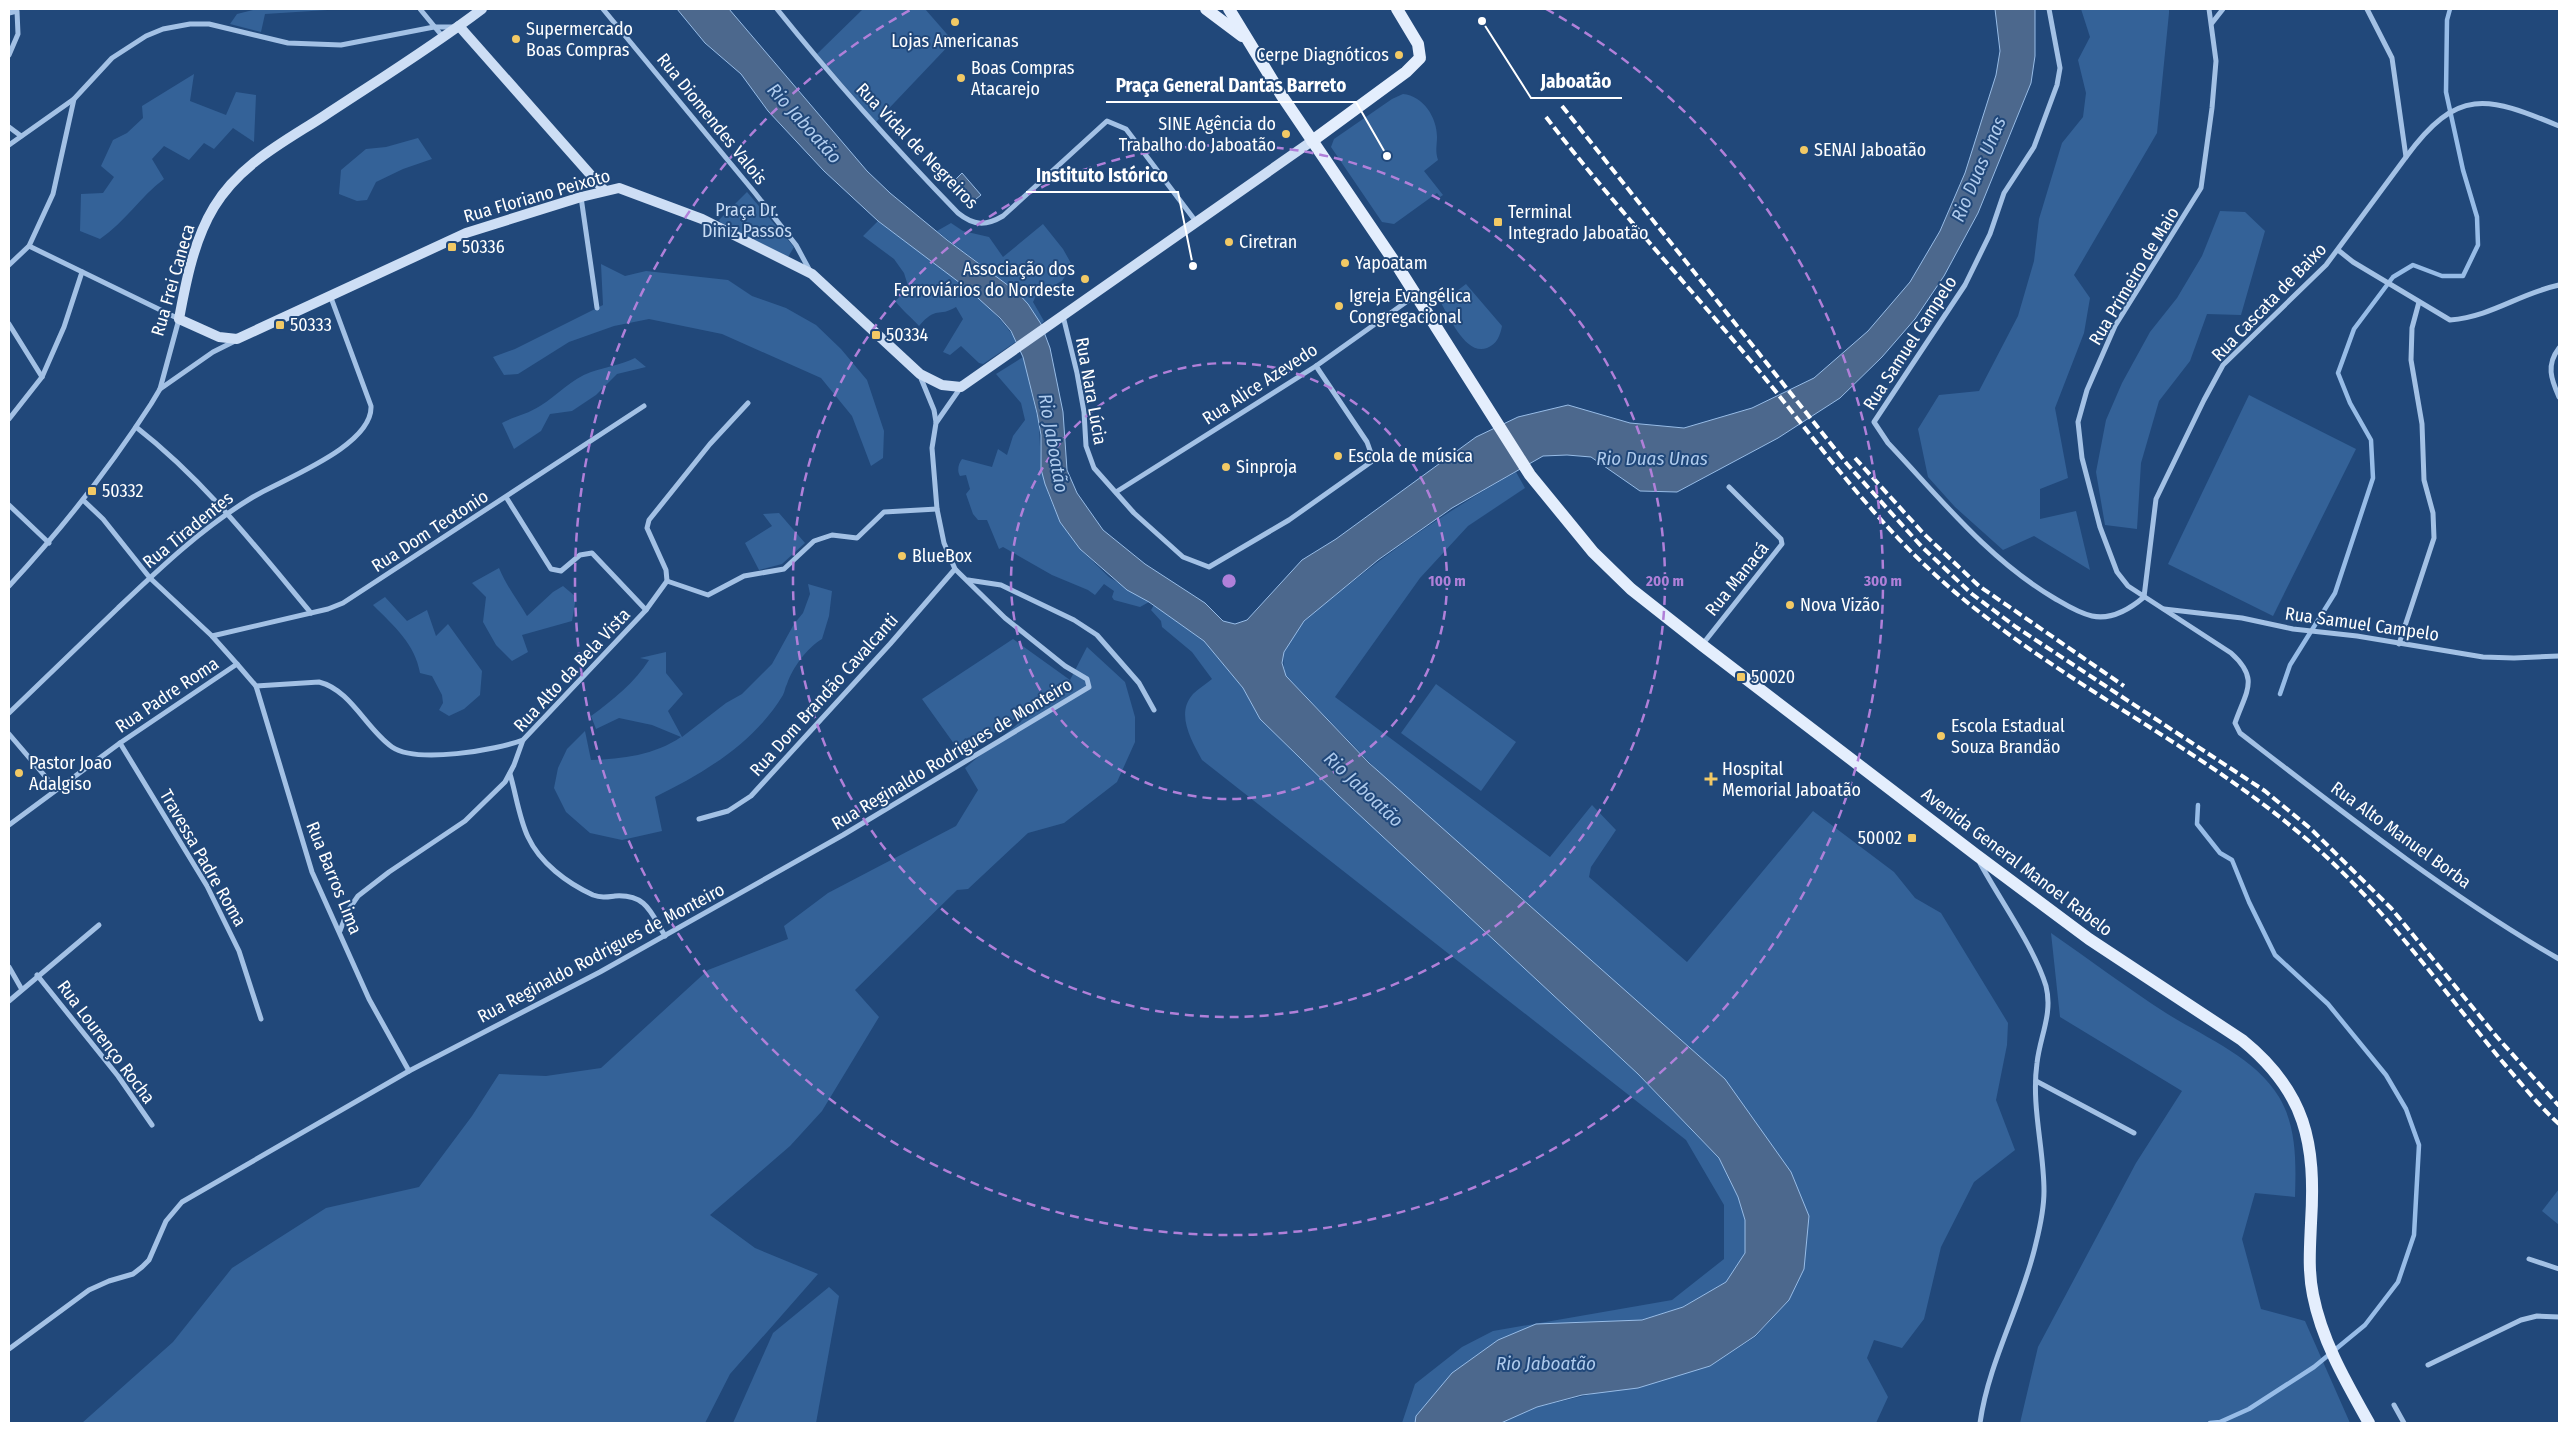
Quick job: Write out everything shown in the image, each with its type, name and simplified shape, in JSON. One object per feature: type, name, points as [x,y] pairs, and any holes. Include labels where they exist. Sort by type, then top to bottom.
[{"type":"main road","points":[[1206,9],[1246,39]]},
{"type":"main road","name":"Avenida General Manoel Rabelo","points":[[1229,9],[1246,39],[1312,141],[1416,294],[1530,475],[1575,532],[1616,574],[1702,645],[2089,939],[2242,1040],[2262,1057],[2282,1080],[2294,1100],[2308,1136],[2312,1161],[2310,1266],[2313,1294],[2321,1328],[2336,1364],[2369,1423]]},
{"type":"main road","points":[[1312,141],[1406,72],[1420,58],[1418,44],[1397,9]]},
{"type":"street","points":[[420,9],[444,37]]},
{"type":"street","name":"Rua Frei Caneca","points":[[9,586],[49,543],[83,500],[136,427],[160,389],[179,319],[185,288],[202,230],[214,206],[232,181],[259,157],[444,37],[482,9]]},
{"type":"street","name":"Rua Diomendes Valois","points":[[603,9],[755,193],[796,246],[812,274]]},
{"type":"street","name":"Rua Vidal de Negreiros","points":[[777,9],[823,67],[888,140],[958,212],[971,221],[986,224],[1004,216],[1107,121],[1126,129],[1197,223]]},
{"type":"street","name":"Rua Samuel Campelo","points":[[2049,9],[2060,68],[2038,138],[2004,193],[1990,234],[1965,284],[1905,378],[1879,412],[1874,425],[1888,443],[1994,555],[2036,586],[2074,609],[2092,616],[2115,614],[2132,606],[2144,597]]},
{"type":"street","name":"Rua Primeiro de Maio","points":[[2209,9],[2216,61],[2212,108],[2201,188],[2115,326],[2087,390],[2078,422],[2082,458],[2108,552],[2122,580],[2144,597],[2231,653],[2244,665],[2249,681],[2235,723]]},
{"type":"street","points":[[2212,23],[2223,9]]},
{"type":"street","points":[[2367,9],[2392,58],[2406,157]]},
{"type":"street","points":[[9,13],[17,11],[18,34],[9,55]]},
{"type":"street","points":[[9,145],[74,99],[112,58],[131,44],[163,29],[190,24],[209,24],[288,43],[314,45],[360,42],[434,27],[459,26],[604,190]]},
{"type":"street","points":[[9,265],[29,246],[53,194],[74,99]]},
{"type":"street","name":"Rua Cascata de Baixo","points":[[2144,597],[2156,499],[2204,400],[2223,366],[2291,302],[2338,250],[2423,134],[2443,117],[2459,107],[2471,103],[2517,108],[2559,126]]},
{"type":"street","points":[[9,127],[21,136]]},
{"type":"street","points":[[936,423],[961,387],[1051,326],[1312,141]]},
{"type":"street","name":"Rua Floriano Peixoto","points":[[160,389],[213,352],[237,339],[466,233],[604,190],[619,188],[702,219],[812,274],[920,374],[942,385],[961,387]]},
{"type":"street","points":[[581,197],[597,308]]},
{"type":"street","points":[[29,246],[179,319],[219,336],[237,339]]},
{"type":"street","points":[[2338,250],[2450,320],[2494,311],[2535,291],[2559,285]]},
{"type":"street","points":[[9,419],[42,377],[64,327],[82,272]]},
{"type":"street","name":"Rua Alice Azevedo","points":[[1116,492],[1316,366],[1416,294]]},
{"type":"street","name":"Rua Tiradentes","points":[[9,713],[150,578],[226,513],[331,456],[362,430],[371,412],[370,402],[330,295]]},
{"type":"street","points":[[2399,644],[2434,538],[2434,513],[2424,480],[2422,424],[2412,360],[2412,328],[2419,302]]},
{"type":"street","name":"Rua Nara Lúcia","points":[[1063,316],[1078,373],[1084,412],[1086,446],[1099,476],[1134,513],[1183,557],[1208,567],[1289,520],[1371,462],[1372,456],[1368,442],[1316,366]]},
{"type":"street","points":[[9,324],[42,377]]},
{"type":"street","points":[[2559,348],[2551,365],[2550,377],[2559,397]]},
{"type":"street","points":[[920,374],[934,410],[936,423],[932,455],[937,509],[944,543],[955,569],[967,580],[1001,585],[1074,620],[1097,635],[1139,683],[1154,710]]},
{"type":"street","points":[[748,404],[710,444],[649,520],[647,528],[666,570],[667,581],[708,595],[744,576],[784,569],[814,541],[832,535],[857,538],[884,512],[937,509]]},
{"type":"street","name":"Rua Dom Teotonio","points":[[212,636],[328,609],[358,595],[506,497],[552,463],[644,406]]},
{"type":"street","points":[[136,427],[185,468],[311,613]]},
{"type":"street","name":"Rua Manacá","points":[[1702,645],[1782,544],[1781,539],[1729,487]]},
{"type":"street","points":[[506,497],[551,569],[560,571],[580,555],[592,553],[646,610]]},
{"type":"street","points":[[83,500],[103,519],[150,578],[212,636],[237,664]]},
{"type":"street","points":[[9,505],[49,543]]},
{"type":"street","name":"Rua Dom Brandão Cavalcanti","points":[[699,819],[728,811],[751,796],[890,644],[955,569]]},
{"type":"street","name":"Rua Reginaldo Rodrigues de Monteiro","points":[[9,1349],[89,1290],[109,1281],[133,1274],[142,1268],[149,1260],[166,1221],[182,1202],[409,1071],[600,972],[843,835],[1089,687],[1087,679],[1065,666],[1005,618],[967,580]]},
{"type":"street","name":"Rua Alto da Bela Vista","points":[[340,931],[347,912],[358,896],[389,872],[465,821],[510,774],[523,740],[646,610],[657,592],[667,581]]},
{"type":"street","name":"Rua Samuel Campelo","points":[[2162,609],[2242,618],[2293,630],[2322,632],[2483,657],[2559,656]]},
{"type":"street","name":"Rua Padre Roma","points":[[9,825],[120,742],[237,664],[256,686]]},
{"type":"street","points":[[256,686],[325,683],[349,701],[386,741],[398,750],[442,754],[470,752],[503,747],[523,740]]},
{"type":"street","name":"Rua Barros Lima","points":[[256,686],[310,864],[369,999],[409,1071]]},
{"type":"street","name":"Rua Alto Manuel Borba","points":[[2235,723],[2240,733],[2424,869],[2486,914],[2559,959]]},
{"type":"street","points":[[9,734],[56,788]]},
{"type":"street","name":"Travessa Padre Roma","points":[[120,742],[207,886],[238,950],[261,1019]]},
{"type":"street","points":[[510,774],[527,836],[548,864],[565,878],[593,895],[603,898],[635,897],[642,900],[665,936]]},
{"type":"street","points":[[1975,854],[2027,947],[2046,986],[2050,1010],[2036,1063],[2037,1125],[2044,1193],[2040,1221],[2026,1276],[1994,1365],[1980,1423]]},
{"type":"street","points":[[9,1000],[21,988],[99,925]]},
{"type":"street","points":[[9,967],[21,988]]},
{"type":"street","name":"Rua Lourenço Rocha","points":[[37,975],[118,1076],[152,1126]]},
{"type":"street","points":[[2036,1081],[2134,1132]]},
{"type":"street","points":[[2529,1259],[2559,1269]]},
{"type":"street","points":[[2428,1366],[2521,1320],[2537,1316],[2559,1317]]},
{"type":"street","points":[[2394,1405],[2404,1423]]},
{"type":"green space","points":[[257,9],[343,9],[265,14],[261,32],[230,24],[237,14]]},
{"type":"green space","points":[[863,9],[925,9],[953,41],[876,122],[817,54]]},
{"type":"green space","points":[[2081,9],[2169,9],[2157,133],[2074,275],[2090,298],[2084,333],[2055,408],[2068,478],[2040,489],[2040,519],[2076,511],[2090,570],[2034,536],[2003,550],[1955,507],[1928,477],[1918,429],[1939,395],[1979,391],[2018,316],[2034,261],[2039,219],[2062,143],[2083,117],[2086,93],[2078,60],[2090,37]]},
{"type":"green space","points":[[194,74],[190,101],[226,115],[236,92],[256,95],[254,142],[233,128],[214,149],[204,143],[189,160],[164,146],[152,159],[164,179],[100,239],[80,231],[81,194],[103,193],[114,177],[101,166],[113,140],[127,133],[143,118],[142,106]]},
{"type":"green space","points":[[1403,94],[1423,103],[1432,115],[1436,129],[1438,160],[1424,171],[1443,195],[1440,197],[1437,193],[1394,224],[1382,222],[1331,147],[1334,139],[1392,99]]},
{"type":"green space","points":[[418,138],[432,159],[403,169],[376,182],[367,200],[357,201],[339,194],[341,170],[366,149],[386,147]]},
{"type":"green space","name":"Praça Dr. Diniz Passos","points":[[747,192],[794,247],[788,257],[724,228],[719,220]]},
{"type":"green space","points":[[2220,211],[2245,212],[2265,231],[2241,315],[2207,314],[2190,361],[2159,401],[2141,463],[2137,529],[2105,525],[2096,472],[2106,420],[2122,383],[2150,332],[2177,298],[2202,256]]},
{"type":"green space","points":[[878,221],[971,291],[1004,324],[1017,341],[983,364],[979,363],[961,346],[950,355],[943,352],[963,319],[956,307],[930,316],[919,326],[898,305],[895,301],[909,289],[904,273],[894,259],[863,236]]},
{"type":"green space","points":[[951,223],[963,231],[989,237],[1003,257],[1043,224],[1063,249],[1072,265],[1062,281],[1037,294],[1033,302],[1044,321],[1041,324],[1031,310],[1006,285],[937,231]]},
{"type":"green space","points":[[601,264],[625,276],[646,271],[728,280],[752,296],[786,308],[816,325],[841,349],[867,380],[884,431],[883,458],[871,466],[852,416],[821,378],[722,334],[649,319],[614,326],[569,342],[518,374],[504,375],[493,357],[515,349],[603,305]]},
{"type":"green space","points":[[1466,284],[1502,326],[1498,339],[1487,348],[1479,349],[1466,341],[1454,326],[1441,303]]},
{"type":"green space","points":[[1023,357],[1039,424],[1041,469],[1049,496],[1060,522],[1080,549],[1109,577],[1149,602],[1140,607],[1114,600],[1112,597],[1114,591],[1104,584],[1095,595],[1088,590],[1052,575],[1003,547],[999,549],[987,520],[978,520],[973,514],[966,494],[970,489],[966,475],[960,476],[958,472],[959,465],[962,459],[992,467],[998,449],[1007,455],[1013,436],[1025,420],[1021,403],[996,374]]},
{"type":"green space","points":[[635,358],[646,367],[617,374],[596,395],[572,411],[550,414],[541,431],[514,449],[502,423],[547,402],[584,375]]},
{"type":"green space","points":[[2249,395],[2356,449],[2273,616],[2168,564]]},
{"type":"green space","points":[[1516,472],[1525,488],[1468,526],[1420,578],[1335,697],[1550,857],[1592,805],[1616,830],[1591,867],[1589,877],[1687,962],[1813,811],[1894,872],[1915,898],[1941,913],[2008,1023],[2007,1045],[1996,1100],[2015,1150],[1974,1182],[1941,1247],[1924,1319],[1902,1348],[1874,1340],[1867,1358],[1888,1397],[1876,1423],[1501,1423],[1537,1407],[1710,1366],[1755,1337],[1789,1300],[1809,1216],[1286,676],[1283,661],[1286,646],[1295,631],[1308,618],[1401,545],[1446,514]]},
{"type":"green space","points":[[779,513],[805,543],[782,564],[759,570],[745,543],[772,526],[763,514]]},
{"type":"green space","points":[[499,568],[527,616],[553,592],[563,586],[576,597],[572,621],[522,635],[528,652],[512,661],[496,645],[483,622],[486,597],[472,583]]},
{"type":"green space","points":[[808,584],[832,591],[829,616],[822,639],[801,658],[783,695],[758,728],[743,742],[709,767],[655,797],[662,831],[622,840],[590,833],[566,812],[554,788],[558,768],[567,749],[585,731],[591,760],[638,755],[660,748],[681,737],[652,725],[619,718],[596,729],[591,716],[637,676],[649,660],[640,658],[666,652],[666,673],[683,694],[668,711],[682,737],[726,703],[742,694],[772,664],[794,624],[803,613],[810,594]]},
{"type":"green space","points":[[385,597],[407,621],[427,610],[436,636],[448,624],[482,671],[480,695],[464,709],[449,716],[439,710],[443,703],[442,695],[432,676],[420,673],[414,653],[408,644],[396,628],[373,605]]},
{"type":"green space","points":[[1154,605],[1204,641],[1243,688],[1260,719],[1338,795],[1638,1074],[1719,1158],[1738,1197],[1745,1220],[1745,1253],[1726,1282],[1683,1307],[1641,1320],[1415,1423],[1402,1423],[1415,1384],[1462,1347],[1493,1331],[1672,1300],[1724,1259],[1724,1205],[1686,1140],[1202,760],[1190,736],[1185,719],[1185,710],[1193,694],[1212,679],[1192,652],[1162,627],[1161,621],[1151,610]]},
{"type":"green space","points":[[1013,639],[1070,680],[1087,647],[1125,682],[1135,717],[1135,742],[1117,782],[1064,823],[1028,833],[968,889],[957,890],[855,990],[879,1017],[822,1111],[790,1146],[710,1215],[755,1248],[818,1274],[730,1374],[705,1423],[82,1423],[173,1342],[232,1268],[326,1208],[419,1187],[472,1116],[499,1074],[546,1076],[601,1068],[708,970],[788,939],[784,926],[828,893],[956,826],[978,790],[965,768],[1064,685],[962,755],[922,699]]},
{"type":"green space","points":[[1436,684],[1516,742],[1481,791],[1401,733]]},
{"type":"green space","points":[[2051,933],[2151,1003],[2243,1059],[2257,1070],[2279,1097],[2289,1120],[2292,1133],[2295,1158],[2295,1197],[2255,1193],[2242,1239],[2261,1309],[2305,1321],[2350,1423],[2020,1423],[2038,1347],[2136,1163],[2182,1091],[2060,1017]]},
{"type":"green space","points":[[2559,1189],[2559,1225],[2542,1211]]},
{"type":"green space","points":[[829,1287],[839,1296],[816,1423],[733,1423],[773,1333]]},
{"type":"water","name":"Rio Jaboatão","points":[[677,9],[729,9],[867,171],[890,193],[947,240],[1017,292],[1028,304],[1041,324],[1050,348],[1063,412],[1067,470],[1077,493],[1103,530],[1145,564],[1205,603],[1223,621],[1235,624],[1247,620],[1302,560],[1336,539],[1476,437],[1518,417],[1568,405],[1630,423],[1684,428],[1752,408],[1814,378],[1868,331],[1910,282],[1940,231],[1965,173],[1996,75],[2000,51],[1995,9],[2035,9],[2035,56],[2031,83],[1978,213],[1944,276],[1915,319],[1882,357],[1840,398],[1778,438],[1677,492],[1640,491],[1591,457],[1543,456],[1452,508],[1378,560],[1304,621],[1284,652],[1282,663],[1286,676],[1369,763],[1725,1079],[1791,1172],[1809,1216],[1804,1269],[1789,1300],[1755,1336],[1710,1366],[1638,1388],[1582,1395],[1537,1407],[1501,1423],[1415,1423],[1416,1416],[1452,1373],[1498,1340],[1536,1324],[1642,1320],[1683,1307],[1726,1282],[1745,1253],[1745,1220],[1738,1197],[1719,1158],[1638,1074],[1338,795],[1260,719],[1243,688],[1204,641],[1149,602],[1127,590],[1080,549],[1060,522],[1045,484],[1041,469],[1041,435],[1037,413],[1023,357],[1011,331],[1000,318],[968,289],[878,221],[824,171],[768,111],[741,74],[705,43]]},
{"type":"water","points":[[962,173],[981,195],[970,204],[951,184]]},
{"type":"waterway","points":[[2280,694],[2290,665],[2335,593],[2373,478],[2371,440],[2350,403],[2338,373],[2354,329],[2393,277],[2413,265],[2442,276],[2463,276],[2478,245],[2477,217],[2463,170],[2446,92],[2447,20],[2450,9]]},
{"type":"waterway","points":[[2198,805],[2197,824],[2220,853],[2232,860],[2249,902],[2275,955],[2328,1004],[2386,1075],[2406,1109],[2419,1145],[2414,1235],[2398,1282],[2365,1325],[2314,1367],[2249,1409],[2220,1422],[2210,1423]]},
{"type":"railway","points":[[1562,106],[1847,464],[1922,547],[1972,594],[2016,627],[2265,791],[2311,829],[2391,908],[2497,1037],[2559,1106]]},
{"type":"railway","points":[[1546,117],[1623,212],[1755,366],[1878,517],[1905,545],[1962,598],[2007,633],[2201,760],[2294,828],[2337,867],[2381,913],[2501,1060],[2536,1101],[2559,1124]]},
{"type":"railway","points":[[1855,458],[1923,533],[1979,586],[2124,686]]},
{"type":"place","name":"Jaboatão","points":[[1482,21]]},
{"type":"place","name":"Lojas Americanas","points":[[955,22]]},
{"type":"place","name":"Supermercado Boas Compras","points":[[516,39]]},
{"type":"place","name":"Cerpe Diagnóticos","points":[[1399,55]]},
{"type":"place","name":"Boas Compras Atacarejo","points":[[961,78]]},
{"type":"place","name":"SINE Agência do Trabalho do Jaboatão","points":[[1286,134]]},
{"type":"place","name":"SENAI Jaboatão","points":[[1804,150]]},
{"type":"place","name":"Praça General Dantas Barreto","points":[[1387,156]]},
{"type":"place","name":"Terminal Integrado Jaboatão","points":[[1498,222]]},
{"type":"place","name":"Ciretran","points":[[1229,242]]},
{"type":"place","name":"50336","points":[[452,247]]},
{"type":"place","name":"Yapoatam","points":[[1345,263]]},
{"type":"place","name":"Instituto Istórico","points":[[1193,266]]},
{"type":"place","name":"Associação dos Ferroviários do Nordeste","points":[[1085,279]]},
{"type":"place","name":"Igreja Evangélica Congregacional","points":[[1339,306]]},
{"type":"place","name":"50333","points":[[280,325]]},
{"type":"place","name":"50334","points":[[876,335]]},
{"type":"place","name":"Escola de música","points":[[1338,456]]},
{"type":"place","name":"Sinproja","points":[[1226,467]]},
{"type":"place","name":"50332","points":[[92,491]]},
{"type":"place","name":"BlueBox","points":[[902,556]]},
{"type":"place","name":"Nova Vizão","points":[[1790,605]]},
{"type":"place","name":"50020","points":[[1741,677]]},
{"type":"place","name":"Escola Estadual Souza Brandão","points":[[1941,736]]},
{"type":"place","name":"Pastor Joao Adalgiso","points":[[19,773]]},
{"type":"place","name":"Hospital Memorial Jaboatão","points":[[1711,779]]},
{"type":"place","name":"50002","points":[[1912,838]]},
{"type":"water label","name":"Rio Duas Unas","points":[[1978,169]]},
{"type":"water label","name":"Rio Duas Unas","points":[[1652,458]]}]
